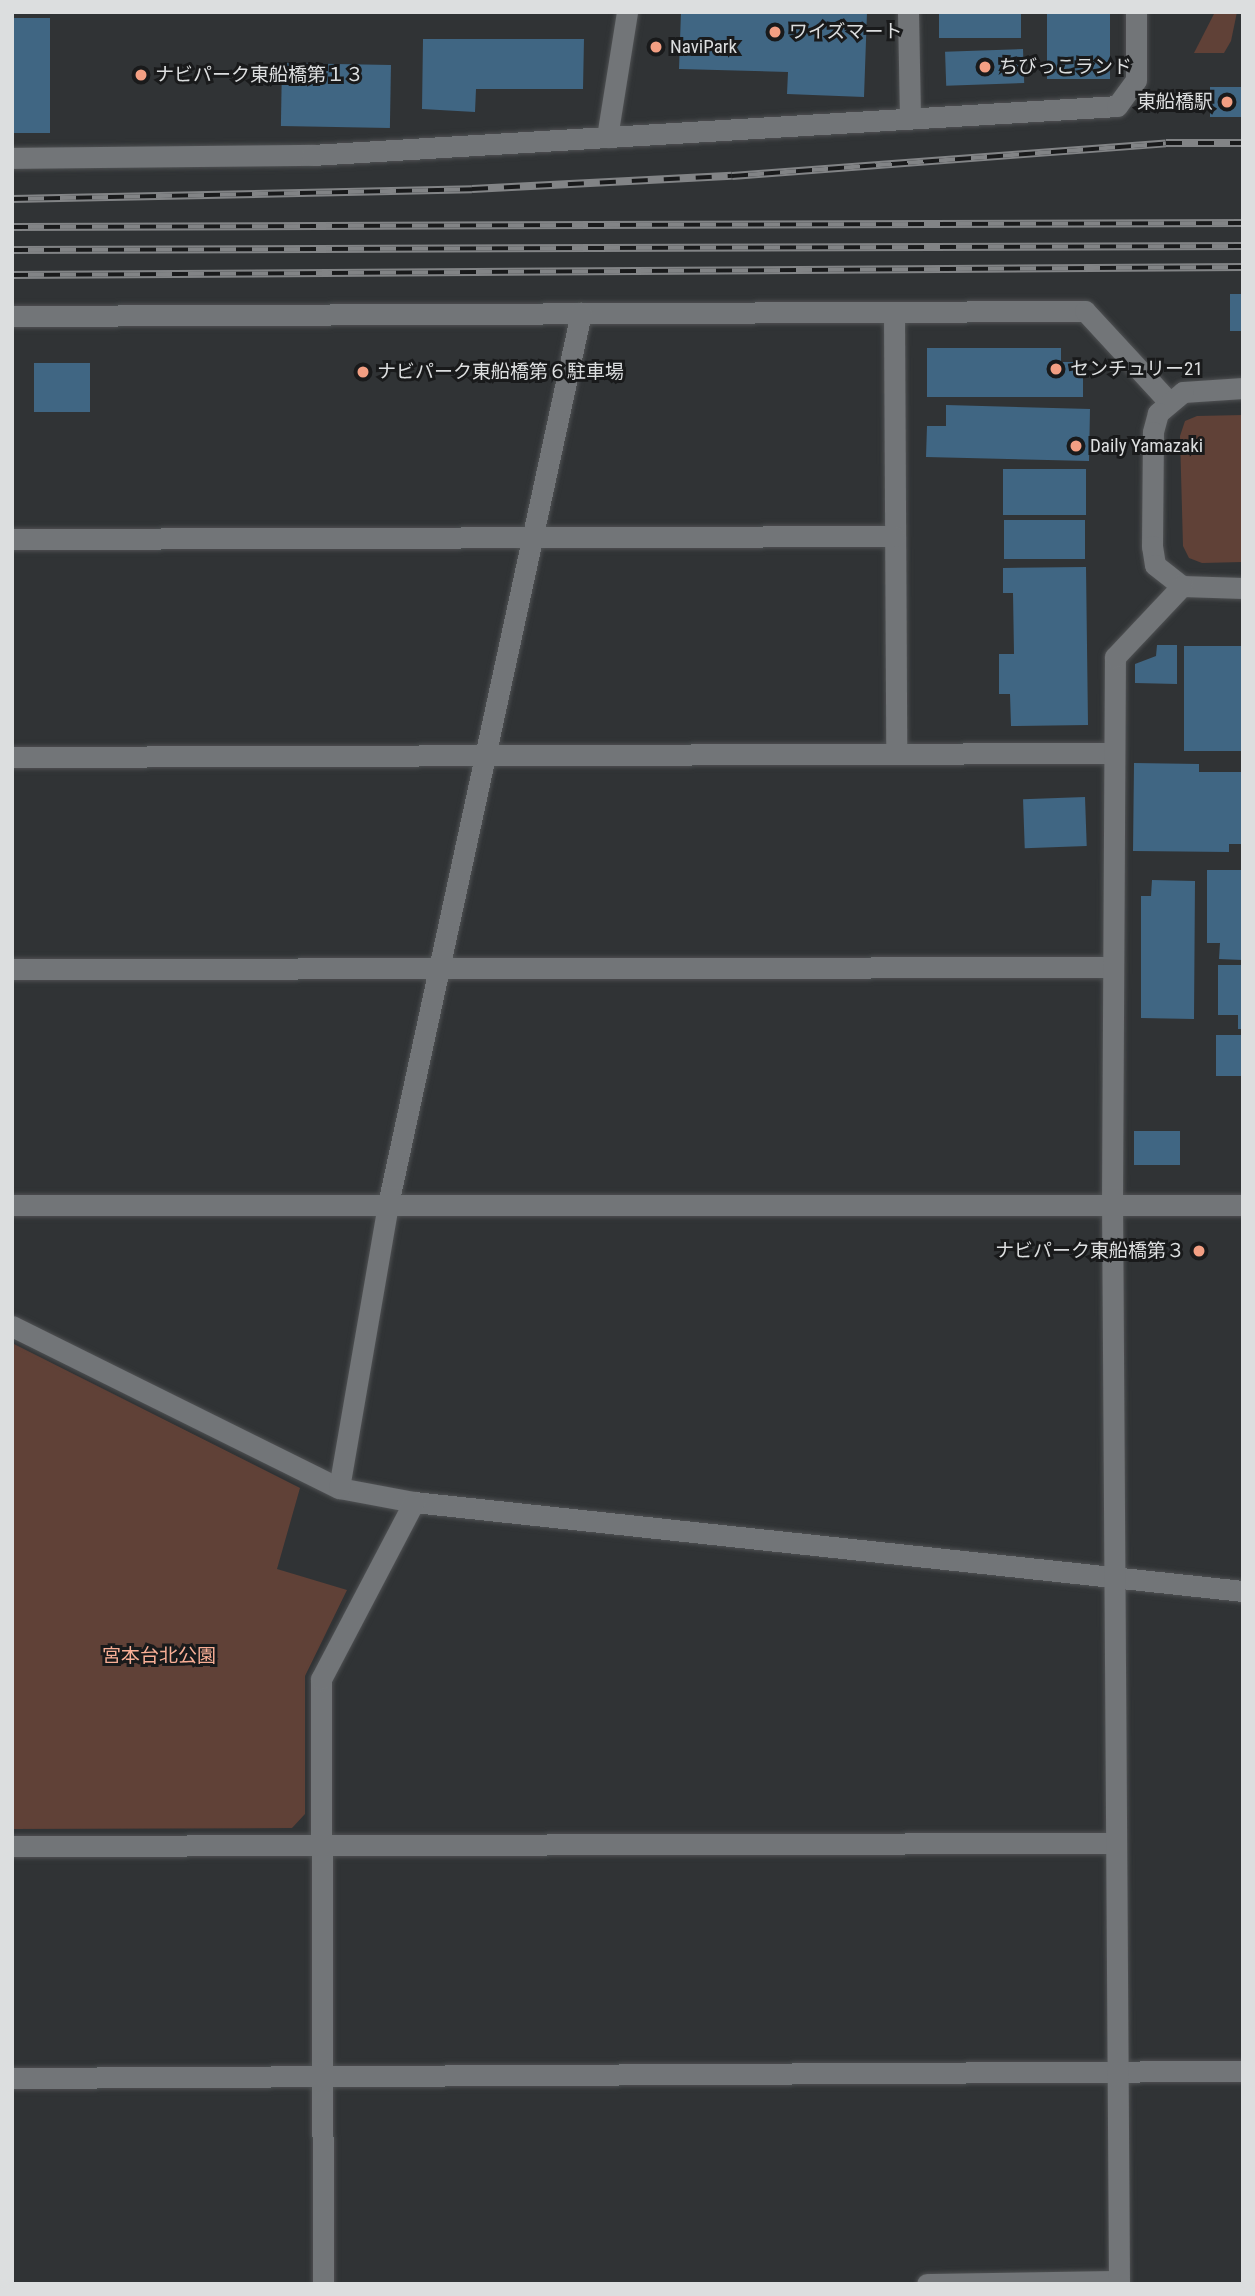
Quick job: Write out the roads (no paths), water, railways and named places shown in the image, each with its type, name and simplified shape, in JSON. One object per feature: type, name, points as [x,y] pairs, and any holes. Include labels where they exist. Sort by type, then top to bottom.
[{"type":"street","points":[[607,137],[627,12]]},
{"type":"street","points":[[908,12],[910,118]]},
{"type":"street","points":[[12,158],[312,155],[1117,106],[1136,80],[1136,12]]},
{"type":"street","points":[[12,316],[894,314],[1085,311],[1168,401]]},
{"type":"street","points":[[339,1488],[388,1204],[530,535],[581,313]]},
{"type":"street","points":[[894,314],[896,754]]},
{"type":"street","points":[[1243,388],[1182,392],[1168,401],[1153,432],[1152,545],[1155,565],[1182,586],[1243,589]]},
{"type":"street","points":[[12,539],[530,535],[894,536]]},
{"type":"street","points":[[927,2284],[1119,2281],[1120,2071],[1112,1204],[1115,657],[1182,586]]},
{"type":"street","points":[[12,757],[1113,753]]},
{"type":"street","points":[[12,969],[1112,967]]},
{"type":"street","points":[[12,1205],[1243,1205]]},
{"type":"street","points":[[12,1326],[339,1488],[414,1502],[1243,1591]]},
{"type":"street","points":[[323,2284],[321,1679],[414,1502]]},
{"type":"street","points":[[12,1846],[1116,1843]]},
{"type":"street","points":[[12,2078],[1243,2071]]},
{"type":"railway","points":[[12,199],[472,189],[732,176],[1166,143],[1243,143]]},
{"type":"railway","points":[[12,227],[1243,223]]},
{"type":"railway","points":[[12,250],[1243,246]]},
{"type":"railway","points":[[12,275],[1243,267]]},
{"type":"place","name":"ワイズマート","points":[[775,32]]},
{"type":"place","name":"NaviPark","points":[[656,47]]},
{"type":"place","name":"ちびっこランド","points":[[985,67]]},
{"type":"place","name":"ナビパーク東船橋第１３","points":[[141,75]]},
{"type":"place","name":"東船橋駅","points":[[1227,102]]},
{"type":"place","name":"センチュリー21","points":[[1056,369]]},
{"type":"place","name":"ナビパーク東船橋第６駐車場","points":[[363,372]]},
{"type":"place","name":"Daily Yamazaki","points":[[1076,446]]},
{"type":"place","name":"ナビパーク東船橋第３","points":[[1199,1251]]},
{"type":"park label","name":"宮本台北公園","points":[[159,1656]]}]
